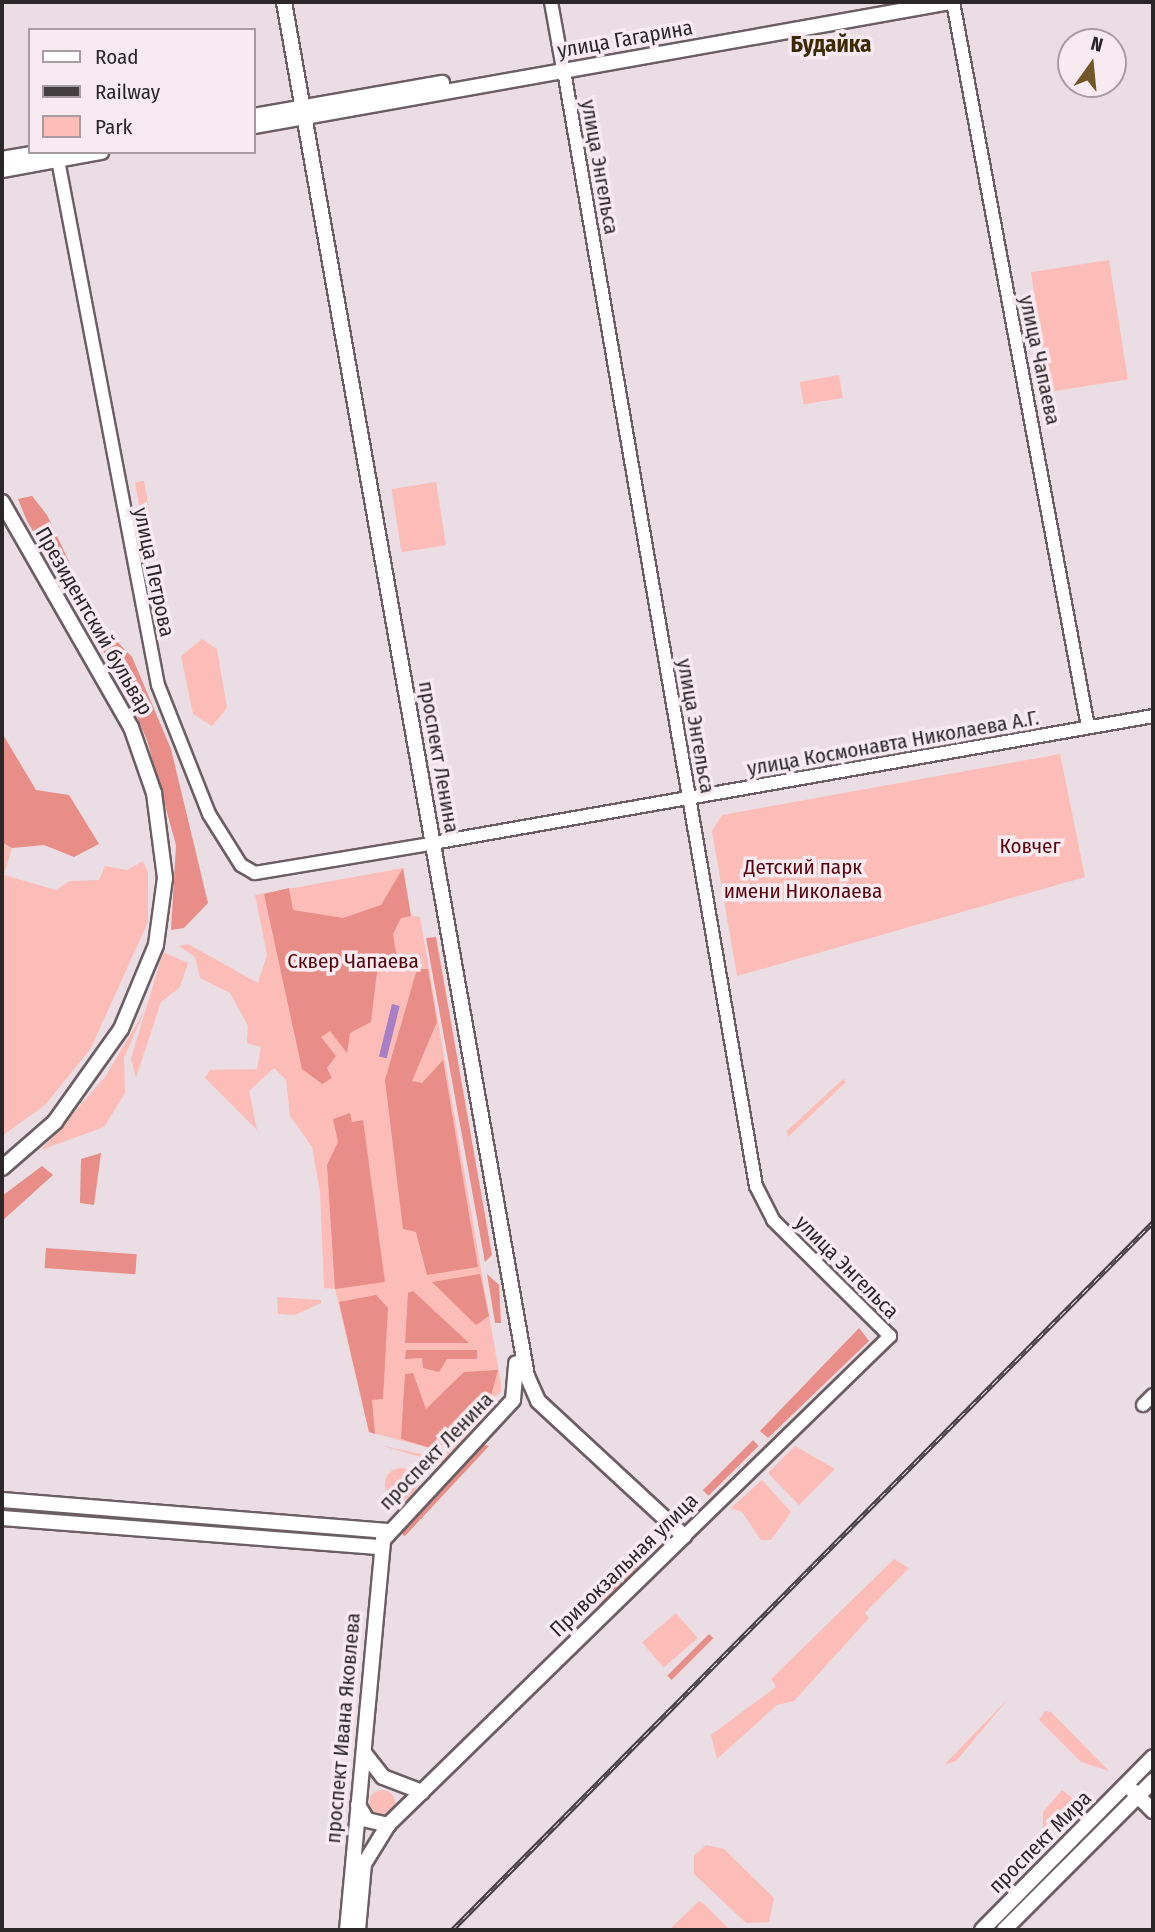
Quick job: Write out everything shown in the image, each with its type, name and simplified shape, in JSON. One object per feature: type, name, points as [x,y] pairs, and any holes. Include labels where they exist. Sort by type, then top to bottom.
[{"type":"main road","name":"проспект Ленина","points":[[276,2],[300,113]]},
{"type":"main road","name":"проспект Ленина","points":[[284,2],[300,113],[525,1368],[538,1401],[684,1536]]},
{"type":"main road","name":"улица Гагарина","points":[[256,125],[300,113],[911,4],[952,2]]},
{"type":"main road","name":"улица Гагарина","points":[[256,116],[300,113]]},
{"type":"main road","points":[[2,159],[31,154]]},
{"type":"main road","points":[[2,170],[58,156],[80,154]]},
{"type":"main road","name":"Президентский бульвар","points":[[2,502],[131,727],[154,793],[166,878],[156,945],[121,1029],[55,1122],[2,1168]]},
{"type":"main road","name":"Президентский бульвар","points":[[2,517],[117,716],[147,800],[158,873],[144,957],[118,1019],[57,1108],[2,1159]]},
{"type":"main road","name":"проспект Ленина","points":[[388,1531],[513,1400],[516,1363],[429,844]]},
{"type":"main road","name":"проспект Ленина","points":[[513,1400],[538,1401]]},
{"type":"main road","points":[[2,1500],[388,1531]]},
{"type":"main road","points":[[162,1530],[163,1513]]},
{"type":"main road","points":[[2,1518],[381,1547]]},
{"type":"main road","name":"проспект Ивана Яковлева","points":[[348,1930],[381,1547],[388,1531]]},
{"type":"main road","name":"Привокзальная улица","points":[[388,1825],[684,1536]]},
{"type":"main road","points":[[365,1754],[383,1777],[422,1792]]},
{"type":"main road","name":"проспект Мира","points":[[982,1930],[1153,1757]]},
{"type":"main road","points":[[1131,1780],[1148,1790],[1153,1811]]},
{"type":"main road","name":"проспект Мира","points":[[1004,1930],[1148,1790]]},
{"type":"main road","points":[[358,1805],[367,1820],[388,1825]]},
{"type":"main road","name":"проспект Ивана Яковлева","points":[[358,1930],[364,1864],[388,1825]]},
{"type":"main road","points":[[1040,1872],[1051,1884]]},
{"type":"street","name":"улица Энгельса","points":[[551,2],[760,1200],[890,1336]]},
{"type":"street","name":"улица Чапаева","points":[[952,2],[1088,727]]},
{"type":"street","name":"улица Петрова","points":[[58,156],[153,664],[190,775],[248,871],[348,858]]},
{"type":"street","name":"улица Космонавта Николаева А.Г.","points":[[348,858],[1153,716]]},
{"type":"street","name":"Привокзальная улица","points":[[684,1536],[890,1336]]},
{"type":"street","points":[[1143,1405],[1153,1395]]},
{"type":"green space","points":[[1109,260],[1128,380],[1050,392],[1031,272]]},
{"type":"green space","points":[[839,375],[843,398],[804,405],[800,382]]},
{"type":"green space","points":[[144,481],[153,532],[144,534],[135,483]]},
{"type":"green space","points":[[436,482],[446,545],[402,552],[392,489]]},
{"type":"green space","points":[[32,496],[47,515],[97,621],[132,657],[171,749],[208,903],[184,928],[171,930],[176,845],[147,740],[122,683],[27,521],[18,499]]},
{"type":"green space","points":[[202,639],[217,649],[227,708],[212,726],[193,714],[181,656]]},
{"type":"green space","points":[[2,733],[36,790],[69,795],[99,844],[74,857],[44,845],[12,848],[2,842]]},
{"type":"green space","name":"Детский парк имени Николаева","points":[[1060,754],[1085,877],[737,976],[712,831],[722,815]]},
{"type":"green space","points":[[2,842],[12,848],[4,875],[56,890],[70,881],[99,880],[105,866],[127,870],[143,861],[148,872],[148,922],[91,1048],[45,1105],[2,1136]]},
{"type":"green space","name":"Сквер Чапаева","points":[[403,868],[411,916],[420,917],[501,1384],[501,1392],[437,1450],[369,1432],[335,1289],[324,1288],[320,1192],[312,1147],[290,1116],[286,1080],[274,1068],[249,1091],[257,1130],[205,1078],[210,1070],[257,1069],[261,1047],[247,1043],[248,1026],[230,993],[200,978],[195,957],[179,946],[188,944],[258,983],[267,955],[255,895]]},
{"type":"green space","points":[[403,868],[411,916],[401,918],[393,934],[397,959],[378,964],[371,1022],[350,1033],[347,1053],[330,1031],[321,1037],[336,1056],[327,1068],[332,1078],[322,1084],[302,1069],[264,894],[289,888],[293,910],[343,918],[381,905]]},
{"type":"green space","points":[[436,937],[492,1255],[485,1262],[426,938]]},
{"type":"green space","points":[[163,952],[188,963],[180,987],[161,1002],[136,1078],[131,1059]]},
{"type":"green space","points":[[417,969],[428,969],[437,1022],[412,1081],[422,1083],[443,1060],[478,1267],[427,1275],[416,1232],[403,1229],[385,1080]]},
{"type":"green space","points":[[145,1010],[124,1058],[125,1093],[104,1127],[41,1150],[105,1077]]},
{"type":"green space","points":[[843,1079],[846,1082],[788,1137],[787,1131]]},
{"type":"green space","points":[[350,1113],[352,1122],[363,1120],[385,1282],[335,1289],[327,1165],[338,1142],[333,1119]]},
{"type":"green space","points":[[101,1153],[94,1205],[80,1203],[81,1159]]},
{"type":"green space","points":[[42,1166],[53,1175],[2,1221],[2,1196]]},
{"type":"green space","points":[[46,1248],[137,1254],[135,1274],[45,1268]]},
{"type":"green space","points":[[480,1274],[489,1316],[476,1325],[432,1282]]},
{"type":"green space","points":[[487,1274],[499,1285],[501,1323],[495,1323]]},
{"type":"green space","points":[[413,1291],[469,1343],[405,1343],[408,1293]]},
{"type":"green space","points":[[376,1295],[388,1308],[383,1399],[372,1400],[375,1434],[369,1432],[339,1302]]},
{"type":"green space","points":[[277,1297],[321,1300],[321,1303],[295,1315],[278,1314]]},
{"type":"green space","points":[[859,1328],[869,1341],[768,1438],[760,1431]]},
{"type":"green space","points":[[406,1350],[477,1350],[477,1359],[447,1359],[439,1372],[423,1368],[422,1358],[405,1359]]},
{"type":"green space","points":[[498,1370],[489,1403],[437,1450],[401,1439],[405,1374],[413,1373],[426,1409],[464,1372]]},
{"type":"green space","points":[[504,1396],[442,1463],[379,1445],[440,1458]]},
{"type":"green space","points":[[753,1440],[759,1446],[708,1496],[703,1490]]},
{"type":"green space","points":[[482,1444],[489,1446],[405,1536],[397,1531]]},
{"type":"green space","points":[[795,1446],[835,1469],[799,1505],[768,1473]]},
{"type":"green space","points":[[401,1468],[412,1473],[417,1484],[412,1495],[401,1500],[390,1495],[385,1484],[390,1473]]},
{"type":"green space","points":[[762,1480],[791,1512],[771,1540],[761,1540],[742,1512],[731,1508]]},
{"type":"green space","points":[[2,1504],[372,1534],[370,1542],[2,1516]]},
{"type":"green space","points":[[637,1558],[642,1562],[596,1618],[592,1614]]},
{"type":"green space","points":[[894,1559],[909,1568],[865,1613],[869,1618],[794,1701],[777,1705],[717,1759],[711,1735],[776,1687],[771,1679]]},
{"type":"green space","points":[[676,1613],[698,1638],[664,1667],[642,1643]]},
{"type":"green space","points":[[709,1634],[713,1638],[672,1680],[667,1676]]},
{"type":"green space","points":[[1009,1698],[956,1761],[944,1765]]},
{"type":"green space","points":[[1045,1711],[1051,1712],[1109,1771],[1081,1762],[1039,1720]]},
{"type":"green space","points":[[382,1790],[391,1794],[395,1803],[391,1812],[382,1816],[373,1812],[369,1803],[373,1794]]},
{"type":"green space","points":[[1062,1790],[1080,1804],[1043,1840],[1043,1812]]},
{"type":"green space","points":[[706,1845],[724,1849],[774,1898],[769,1922],[746,1923],[694,1874],[694,1856]]},
{"type":"green space","points":[[699,1901],[703,1903],[730,1930],[669,1930]]},
{"type":"shaded area","points":[[392,1004],[400,1006],[387,1058],[379,1056]]},
{"type":"railway","points":[[452,1930],[1153,1222]]},
{"type":"district","name":"Будайка","points":[[831,44]]},
{"type":"park label","name":"Ковчег","points":[[1030,846]]}]
